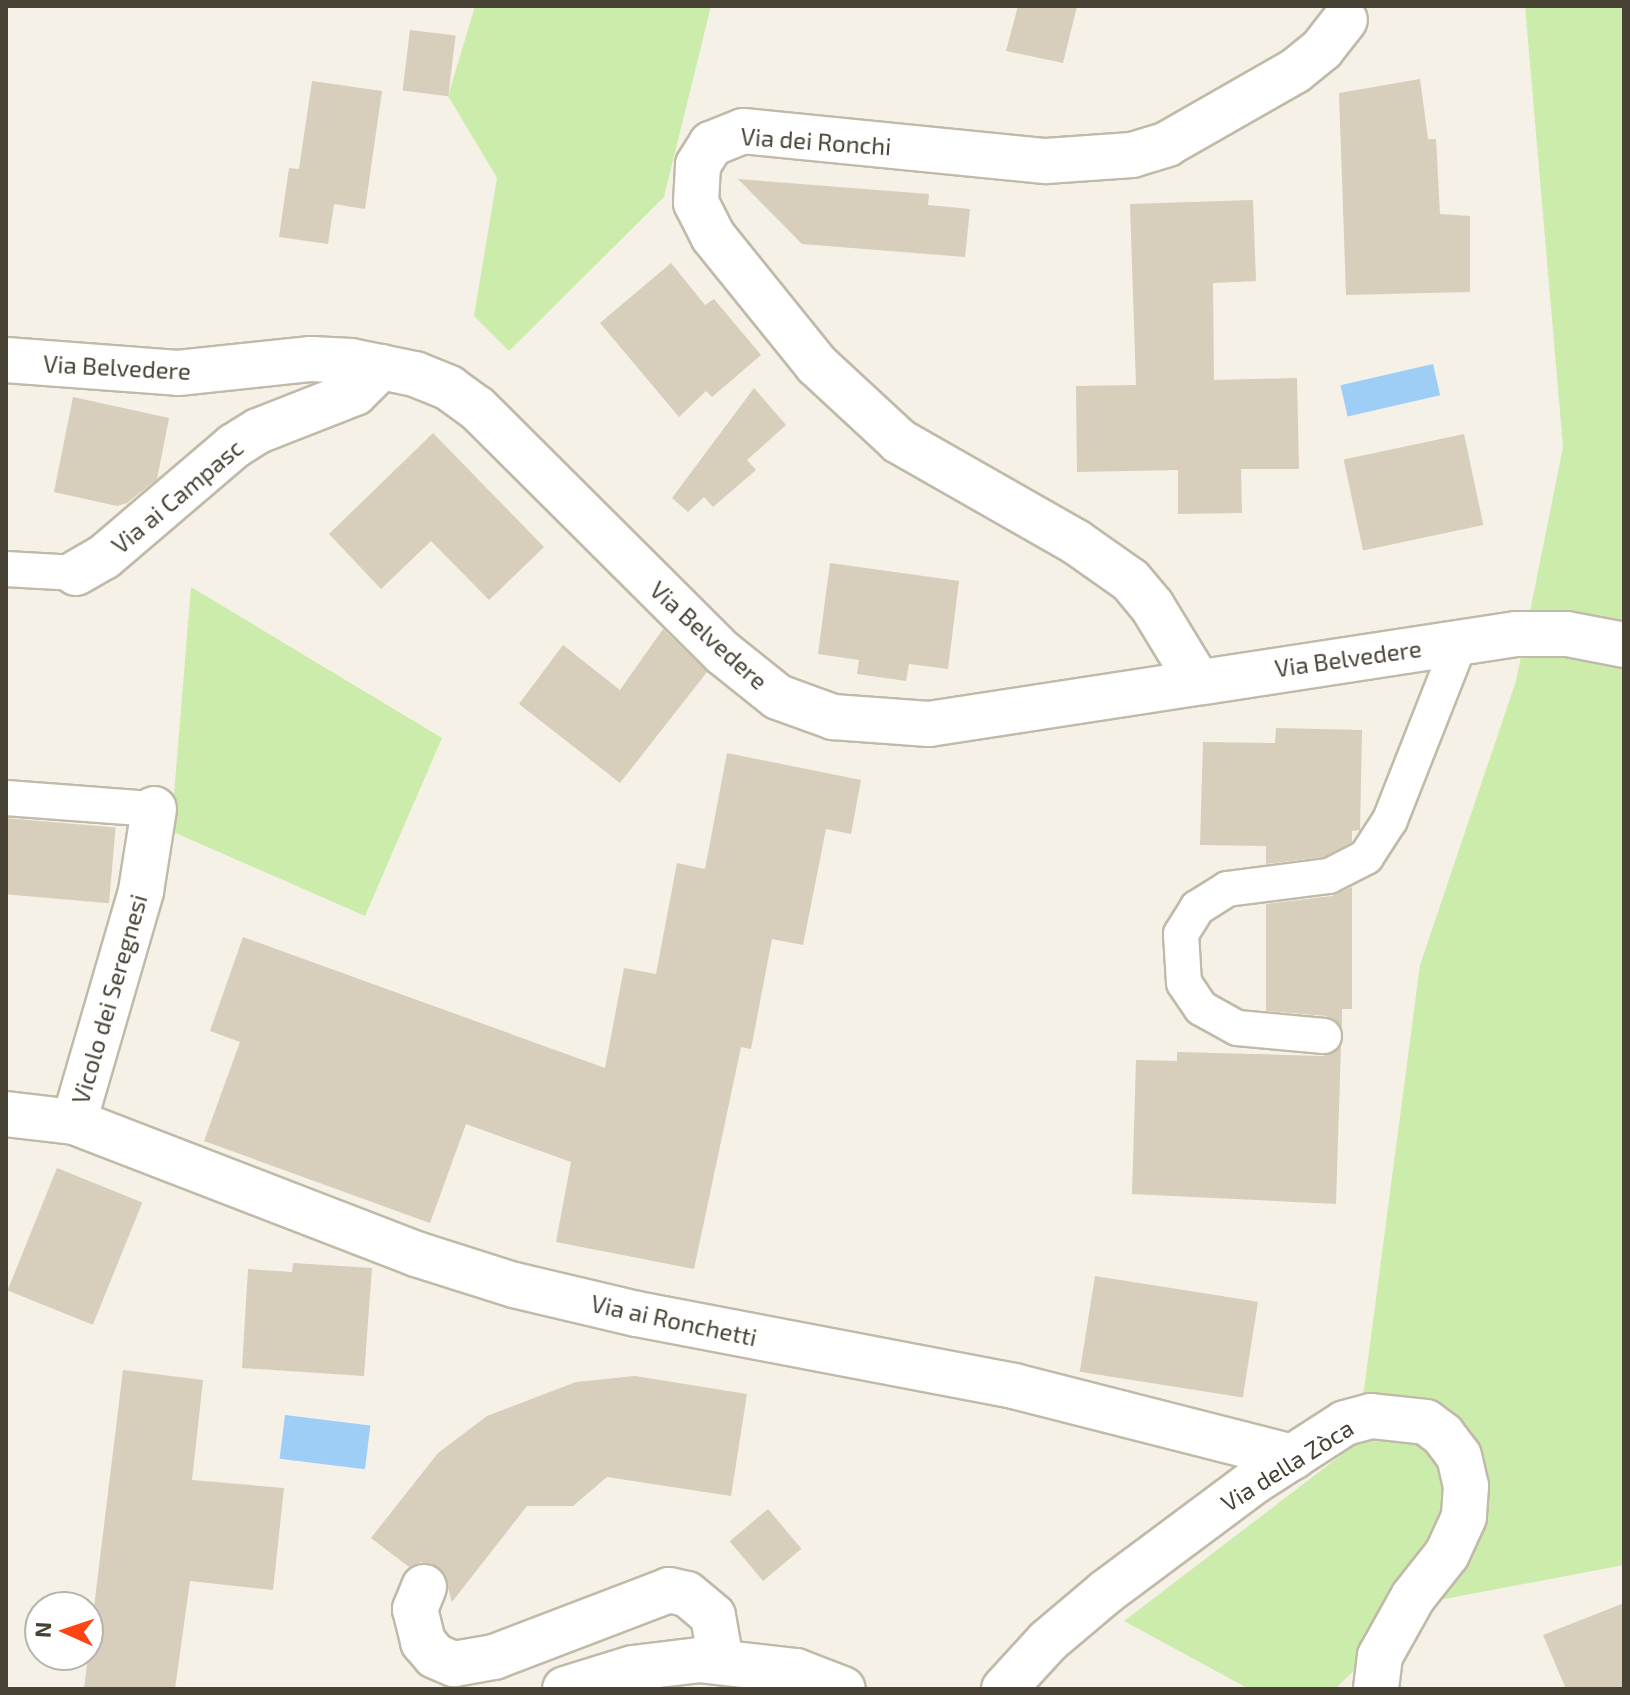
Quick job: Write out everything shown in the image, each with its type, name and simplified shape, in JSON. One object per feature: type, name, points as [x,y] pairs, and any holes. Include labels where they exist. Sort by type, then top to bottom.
[{"type":"street","name":"Via dei Ronchi","points":[[1197,680],[1152,606],[1130,580],[1076,542],[899,441],[817,365],[713,236],[696,203],[698,165],[711,144],[743,131],[1046,161],[1132,155],[1167,144],[1295,71],[1322,49],[1349,13]]},
{"type":"street","name":"Via Belvedere","points":[[6,360],[178,373],[311,359],[381,367],[449,388],[477,408],[723,653],[778,697],[833,717],[929,724],[1197,680],[1541,632],[1624,645]]},
{"type":"street","name":"Via ai Campasc","points":[[76,573],[104,557],[234,446],[258,431],[355,393],[381,367]]},
{"type":"street","name":"Vicolo dei Seregnesi","points":[[6,1114],[74,1122],[141,891],[154,809]]},
{"type":"street","name":"Via ai Ronchetti","points":[[74,1122],[416,1254],[514,1285],[637,1314],[1014,1386],[1293,1457]]},
{"type":"street","name":"Via della Zòca","points":[[1004,1689],[1048,1641],[1106,1592],[1293,1457],[1345,1423],[1371,1416],[1426,1422],[1459,1456],[1466,1486],[1464,1517],[1447,1554],[1413,1597],[1380,1656],[1376,1689]]},
{"type":"street","points":[[424,1587],[415,1609],[423,1642],[435,1656],[454,1664],[494,1657],[669,1590],[687,1594],[713,1616],[721,1661]]},
{"type":"street","points":[[565,1689],[633,1668],[721,1661],[796,1671],[843,1689]]},
{"type":"lane","name":"Via ai Campasc","points":[[6,569],[76,573]]},
{"type":"lane","points":[[1324,1036],[1237,1028],[1201,1008],[1184,983],[1181,934],[1197,908],[1227,889],[1329,876],[1366,857],[1390,820],[1460,642]]},
{"type":"lane","points":[[6,798],[154,809]]},
{"type":"green space","points":[[475,6],[711,6],[664,197],[509,351],[474,316],[497,178],[448,96]]},
{"type":"green space","points":[[1525,6],[1624,6],[1624,1565],[1423,1603],[1335,1689],[1249,1689],[1124,1621],[1357,1443],[1420,965],[1516,681],[1563,447]]},
{"type":"green space","points":[[191,587],[442,738],[365,916],[171,831]]},
{"type":"water","points":[[1433,364],[1440,395],[1348,417],[1340,385]]},
{"type":"water","points":[[285,1415],[370,1425],[365,1469],[280,1459]]},
{"type":"building","points":[[1018,6],[1077,6],[1063,63],[1006,51]]},
{"type":"building","points":[[410,30],[456,36],[448,96],[403,91]]},
{"type":"building","points":[[1420,79],[1428,139],[1436,139],[1440,214],[1470,216],[1470,292],[1346,295],[1339,93]]},
{"type":"building","points":[[312,81],[382,91],[365,209],[334,204],[328,244],[279,237],[289,168],[299,169]]},
{"type":"building","points":[[738,179],[929,194],[928,205],[970,209],[965,257],[802,244]]},
{"type":"building","points":[[1253,200],[1256,281],[1213,283],[1214,380],[1297,378],[1299,469],[1241,469],[1242,513],[1178,514],[1178,470],[1077,472],[1076,386],[1136,385],[1130,204]]},
{"type":"building","points":[[671,263],[705,305],[714,299],[761,355],[712,397],[706,391],[679,417],[600,323]]},
{"type":"building","points":[[754,388],[786,425],[747,460],[756,470],[713,507],[704,497],[688,512],[672,498]]},
{"type":"building","points":[[73,397],[169,418],[157,479],[127,503],[117,506],[54,492]]},
{"type":"building","points":[[433,433],[544,547],[489,600],[431,541],[381,589],[329,534]]},
{"type":"building","points":[[1464,434],[1483,525],[1363,551],[1344,460]]},
{"type":"building","points":[[830,563],[959,581],[948,669],[909,664],[906,681],[857,674],[859,660],[818,654]]},
{"type":"building","points":[[663,629],[707,672],[620,783],[519,704],[563,645],[620,690]]},
{"type":"building","points":[[1276,728],[1362,730],[1360,830],[1352,831],[1352,842],[1323,857],[1266,864],[1266,846],[1200,845],[1203,742],[1275,743]]},
{"type":"building","points":[[727,753],[861,780],[851,834],[826,829],[803,945],[772,939],[751,1049],[741,1047],[694,1269],[556,1242],[571,1162],[466,1124],[430,1223],[204,1141],[240,1042],[210,1031],[243,937],[605,1068],[624,968],[656,974],[677,863],[705,869]]},
{"type":"building","points":[[6,818],[116,828],[109,903],[6,894]]},
{"type":"building","points":[[1352,887],[1352,1009],[1342,1009],[1342,1027],[1326,1016],[1266,1011],[1266,904],[1332,896]]},
{"type":"building","points":[[1341,1045],[1336,1204],[1132,1194],[1136,1060],[1177,1061],[1177,1052],[1323,1056]]},
{"type":"building","points":[[57,1168],[142,1202],[93,1325],[8,1290]]},
{"type":"building","points":[[293,1263],[372,1268],[364,1376],[242,1368],[248,1269],[292,1272]]},
{"type":"building","points":[[1095,1276],[1258,1302],[1243,1398],[1080,1372]]},
{"type":"building","points":[[123,1370],[203,1380],[192,1480],[284,1488],[273,1590],[190,1581],[175,1689],[84,1689],[86,1671],[104,1671],[104,1591],[96,1591]]},
{"type":"building","points":[[635,1376],[747,1394],[731,1496],[607,1477],[573,1506],[527,1506],[452,1602],[443,1571],[421,1562],[409,1567],[371,1538],[438,1453],[487,1416],[576,1382]]},
{"type":"building","points":[[768,1509],[801,1549],[763,1581],[730,1541]]},
{"type":"building","points":[[1624,1603],[1624,1689],[1566,1689],[1543,1635]]}]
